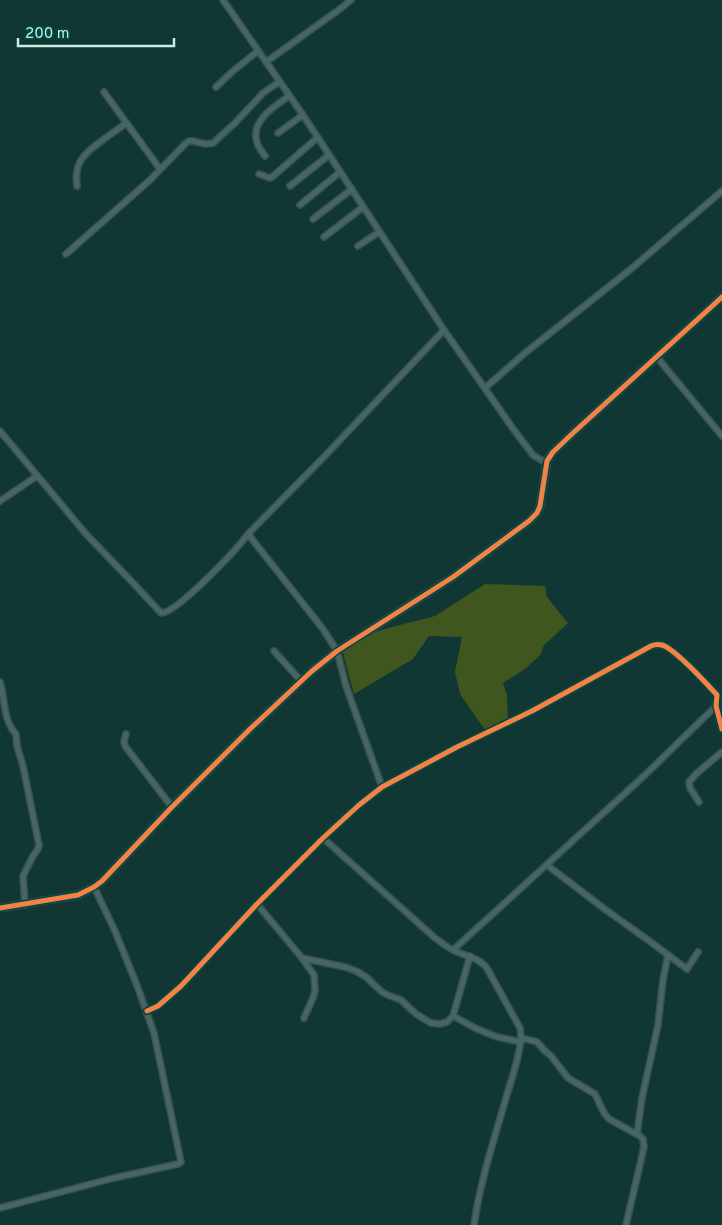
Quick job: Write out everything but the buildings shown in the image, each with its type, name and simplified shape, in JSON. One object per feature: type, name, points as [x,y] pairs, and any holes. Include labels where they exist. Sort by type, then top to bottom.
[{"type":"street","points":[[223,0],[303,115],[444,330],[532,455],[547,461]]},
{"type":"street","points":[[266,62],[340,10],[351,0]]},
{"type":"street","points":[[216,87],[258,51]]},
{"type":"street","points":[[66,254],[150,180],[189,141],[206,144],[213,143],[259,97],[279,82]]},
{"type":"street","points":[[104,92],[160,169]]},
{"type":"street","points":[[265,156],[256,140],[256,128],[269,112],[289,96]]},
{"type":"street","points":[[278,134],[303,115]]},
{"type":"street","points":[[77,186],[76,176],[80,162],[87,153],[126,123]]},
{"type":"street","points":[[259,174],[272,177],[317,138]]},
{"type":"street","points":[[290,186],[329,155]]},
{"type":"street","points":[[300,205],[340,172]]},
{"type":"street","points":[[313,219],[352,189]]},
{"type":"street","points":[[485,388],[525,353],[631,269],[722,191]]},
{"type":"street","points":[[324,237],[363,207]]},
{"type":"street","points":[[358,246],[379,232]]},
{"type":"street","points":[[0,908],[78,896],[94,887],[249,730],[312,670],[338,651],[453,578],[530,521],[540,506],[547,461],[563,441],[722,298]]},
{"type":"street","points":[[0,431],[86,534],[161,613],[166,613],[188,596],[220,565],[444,330]]},
{"type":"street","points":[[656,356],[722,436]]},
{"type":"street","points":[[0,501],[37,476]]},
{"type":"street","points":[[248,534],[323,629],[338,651],[346,686],[382,787]]},
{"type":"street","points":[[147,1011],[158,1006],[181,986],[257,904],[323,838],[382,787],[457,747],[532,711],[638,652],[656,644],[672,651],[720,694],[716,706],[547,865],[453,950]]},
{"type":"street","points":[[274,651],[301,681]]},
{"type":"street","points":[[0,682],[6,715],[16,734],[16,746],[23,766],[39,845],[23,876],[25,905]]},
{"type":"street","points":[[716,706],[722,729]]},
{"type":"street","points":[[126,734],[125,746],[172,807]]},
{"type":"street","points":[[699,802],[690,788],[690,782],[696,774],[722,752]]},
{"type":"street","points":[[323,838],[435,938],[453,950],[470,956],[486,966],[520,1028],[521,1040],[486,1168],[474,1225]]},
{"type":"street","points":[[547,865],[687,969],[698,952]]},
{"type":"street","points":[[0,1208],[180,1163],[154,1033],[116,932],[94,887]]},
{"type":"street","points":[[257,904],[314,975],[315,987],[313,998],[304,1018]]},
{"type":"street","points":[[637,1134],[642,1098],[658,1025],[668,955]]},
{"type":"street","points":[[302,958],[356,970],[382,992],[401,1000],[416,1014],[431,1023],[439,1024],[447,1022],[453,1016],[470,956]]},
{"type":"street","points":[[453,1016],[497,1037],[538,1042],[568,1078],[595,1094],[609,1119],[643,1139],[644,1147],[626,1225]]},
{"type":"green space","points":[[485,584],[545,586],[547,597],[568,623],[544,645],[540,655],[525,669],[503,683],[507,695],[508,720],[485,730],[460,694],[455,672],[462,637],[429,636],[413,659],[354,694],[341,645],[384,629],[435,616]]},
{"type":"cycle path","points":[[0,908],[78,895],[94,887],[249,730],[312,671],[337,651],[453,577],[529,521],[537,513],[540,506],[547,461],[553,452],[722,297]]},
{"type":"cycle path","points":[[147,1011],[158,1006],[181,986],[257,904],[323,838],[382,787],[457,747],[532,711],[651,646],[656,644],[662,645],[675,653],[717,695],[716,706],[722,729]]}]
